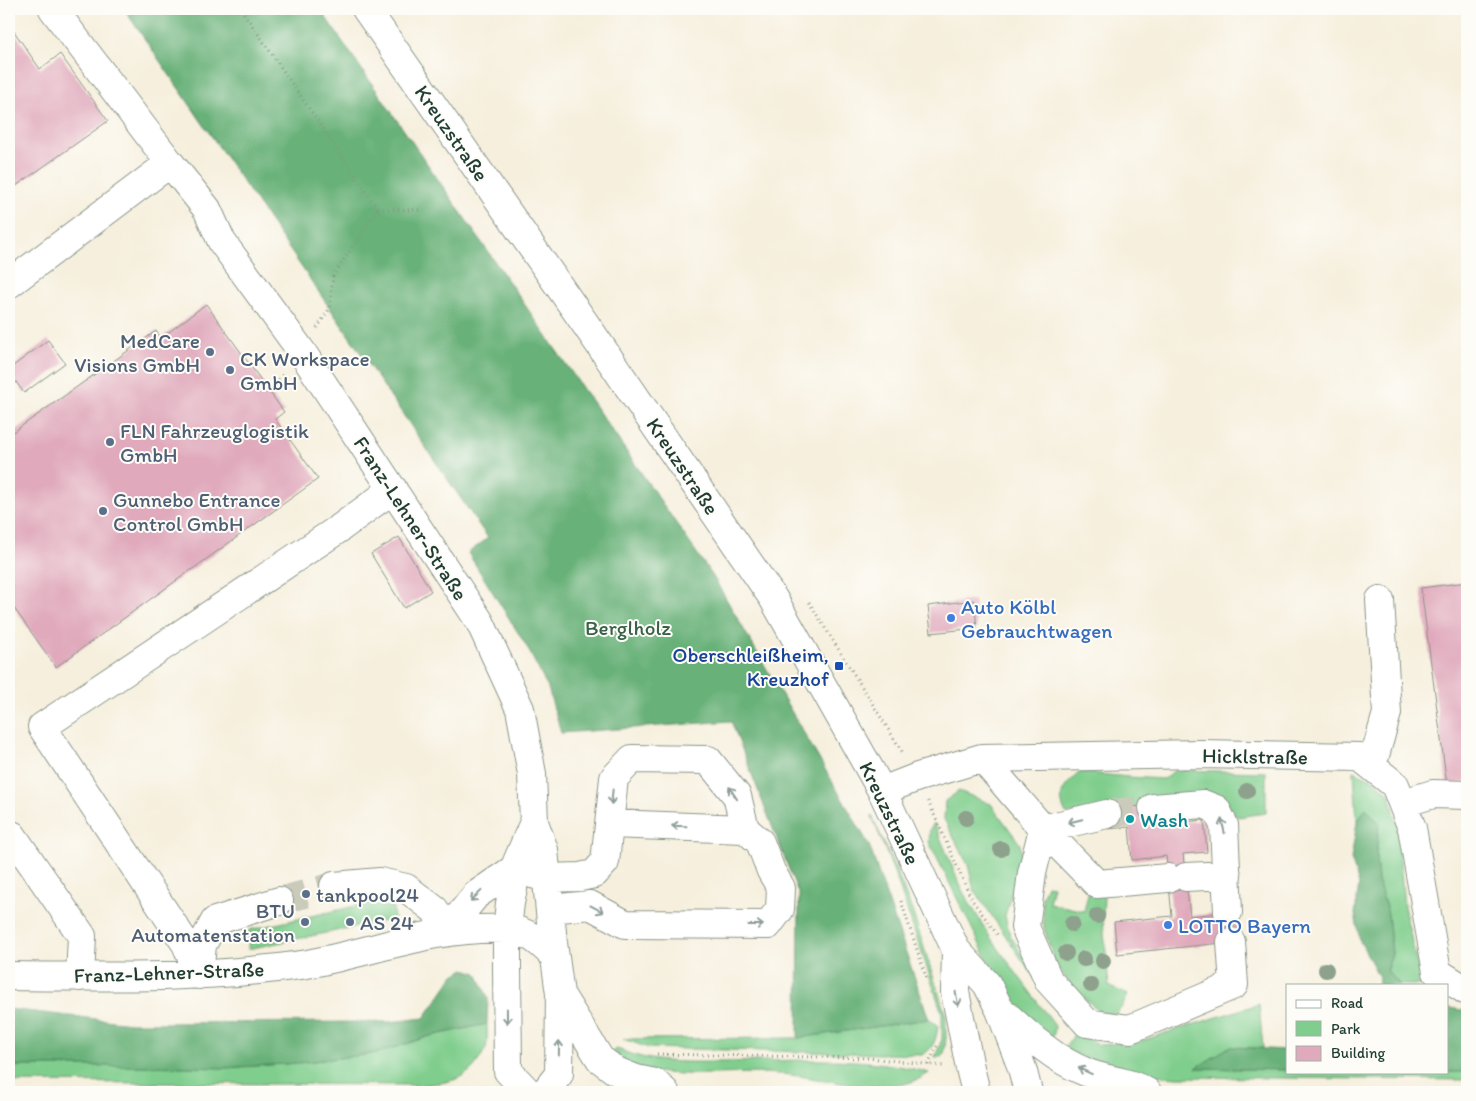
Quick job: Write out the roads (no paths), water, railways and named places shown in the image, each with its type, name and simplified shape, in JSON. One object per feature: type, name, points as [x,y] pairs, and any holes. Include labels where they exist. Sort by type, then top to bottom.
[{"type":"street","name":"Franz-Lehner-Straße","points":[[53,9],[207,209],[222,242],[302,352],[480,622],[520,709],[532,774],[534,822],[544,850],[554,956],[560,994],[559,1074],[546,1092]]},
{"type":"street","name":"Kreuzstraße","points":[[366,9],[773,598],[882,791],[956,950],[986,984],[1000,1010],[1022,1068],[1028,1092]]},
{"type":"street","points":[[9,284],[170,163]]},
{"type":"street","points":[[199,975],[186,944],[42,727],[331,533],[393,489]]},
{"type":"street","points":[[1372,766],[1387,713],[1380,600]]},
{"type":"street","name":"Hicklstraße","points":[[882,791],[918,777],[982,758],[1201,754],[1360,757],[1395,784],[1412,828],[1437,972],[1467,991]]},
{"type":"street","points":[[982,758],[1043,829],[1097,884],[1227,874]]},
{"type":"street","points":[[334,886],[380,882],[406,888],[434,910],[446,932],[476,895],[514,869],[547,878],[580,877],[594,874],[605,862],[614,778],[632,759],[708,760],[736,796],[745,829],[760,842],[771,871],[781,888],[780,909],[768,925],[625,924],[590,905],[550,908]]},
{"type":"street","points":[[1403,803],[1433,794],[1467,795]]},
{"type":"street","points":[[1153,808],[1202,804],[1216,809],[1224,825],[1228,912]]},
{"type":"street","points":[[1043,829],[1107,814]]},
{"type":"street","name":"Franz-Lehner-Straße","points":[[528,1092],[508,1070],[507,929],[514,869],[534,822]]},
{"type":"street","points":[[610,824],[745,829]]},
{"type":"street","points":[[1043,829],[1032,873],[1025,927],[1049,981],[1087,1024],[1130,1030],[1234,985],[1231,942]]},
{"type":"street","points":[[9,834],[12,835],[82,936],[80,976]]},
{"type":"street","points":[[199,975],[202,945],[214,921],[279,901]]},
{"type":"street","name":"Franz-Lehner-Straße","points":[[9,976],[199,975],[247,972],[304,964],[446,932],[507,929],[532,936],[554,956]]},
{"type":"street","name":"Kreuzstraße","points":[[956,950],[955,992],[973,1080]]},
{"type":"street","points":[[560,994],[600,1059],[616,1071],[636,1079],[655,1083],[665,1092]]},
{"type":"street","name":"Kreuzstraße","points":[[1000,1010],[1052,1055],[1089,1074],[1137,1086],[1147,1092]]},
{"type":"tunnel","points":[[1107,814],[1153,808]]},
{"type":"tunnel","points":[[279,901],[334,886]]},
{"type":"place","name":"MedCare Visions GmbH","points":[[210,352]]},
{"type":"place","name":"CK Workspace GmbH","points":[[230,370]]},
{"type":"place","name":"FLN Fahrzeuglogistik GmbH","points":[[110,442]]},
{"type":"place","name":"Gunnebo Entrance Control GmbH","points":[[103,511]]},
{"type":"place","name":"Auto Kölbl Gebrauchtwagen","points":[[951,618]]},
{"type":"place","name":"Oberschleißheim, Kreuzhof","points":[[839,666]]},
{"type":"place","name":"Wash","points":[[1130,819]]},
{"type":"place","name":"tankpool24","points":[[306,894]]},
{"type":"place","name":"BTU Automatenstation","points":[[305,922]]},
{"type":"place","name":"AS 24","points":[[350,922]]},
{"type":"place","name":"LOTTO Bayern","points":[[1168,925]]},
{"type":"park label","name":"Berglholz","points":[[628,627]]}]
